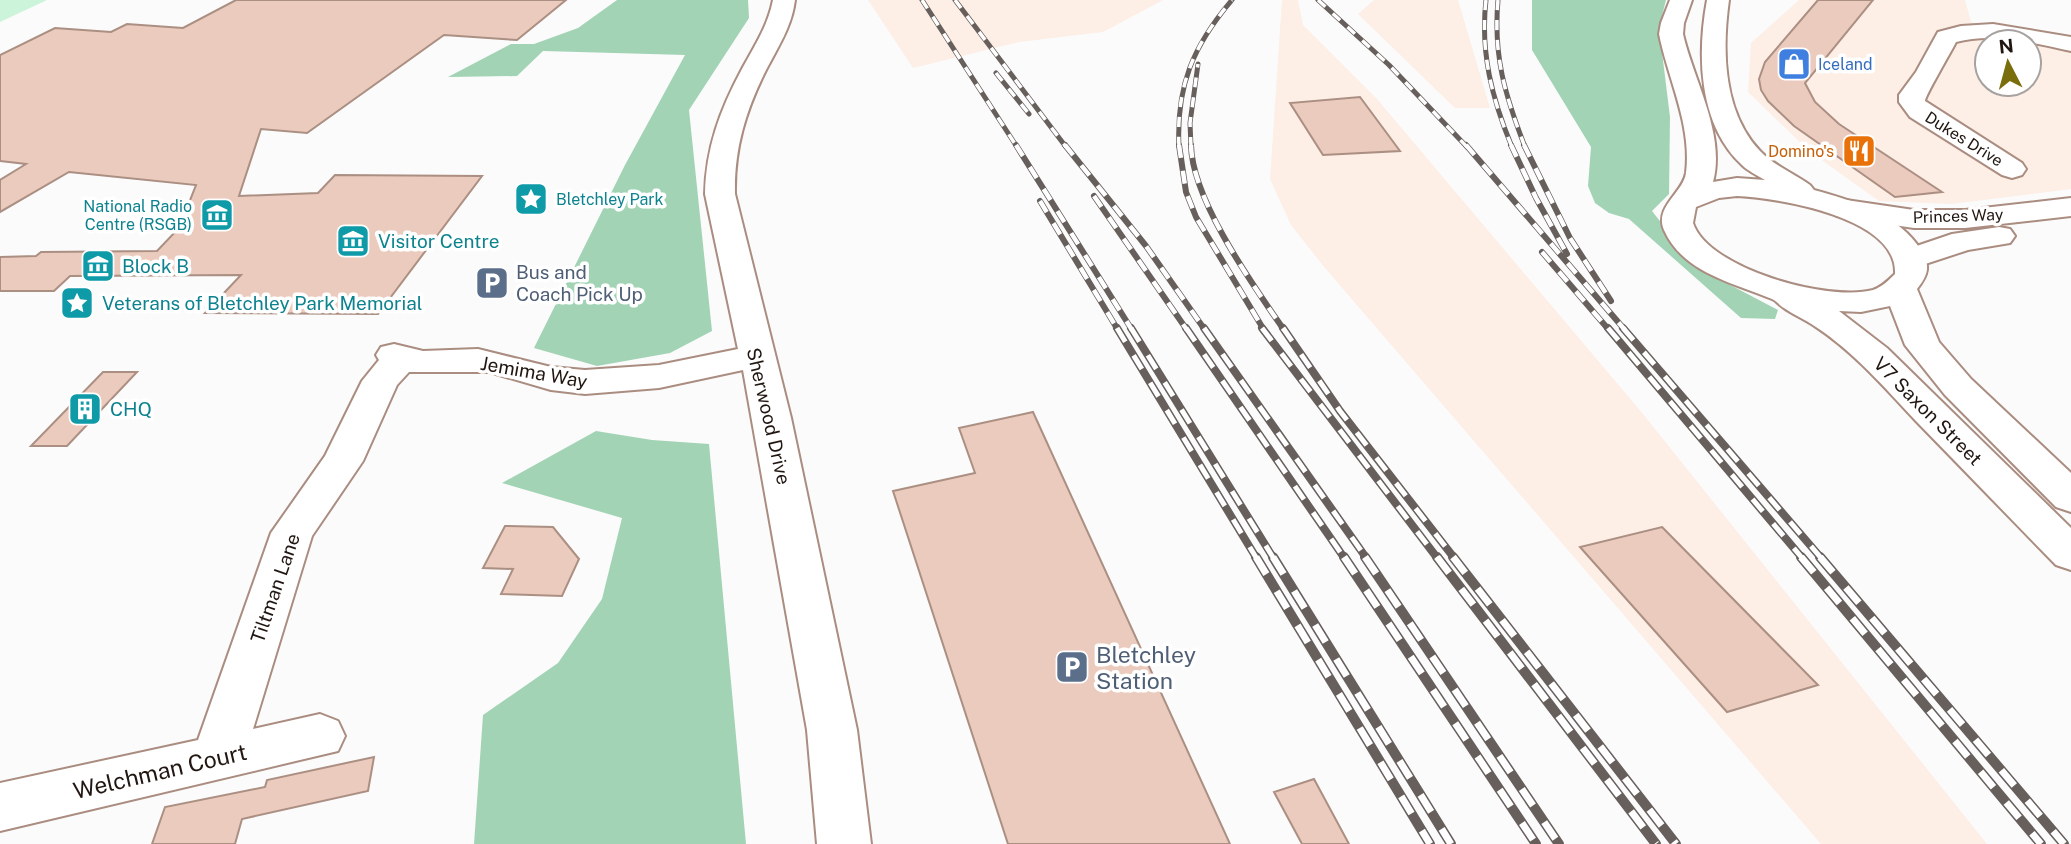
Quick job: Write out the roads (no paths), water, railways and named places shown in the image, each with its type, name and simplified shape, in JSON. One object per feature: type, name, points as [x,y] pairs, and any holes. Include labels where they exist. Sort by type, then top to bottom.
[{"type":"street","name":"Sherwood Drive","points":[[785,0],[775,31],[735,105],[725,132],[719,166],[720,194],[772,418],[832,730],[844,844]]},
{"type":"street","points":[[1681,0],[1671,30],[1696,124],[1701,159],[1700,179],[1676,218],[1678,228],[1695,250],[1727,271],[1770,289]]},
{"type":"street","points":[[1718,0],[1712,36],[1717,90],[1732,134],[1752,159],[1807,196]]},
{"type":"street","name":"Dukes Drive","points":[[2012,169],[1919,111],[1912,102],[1912,94],[1927,74],[1946,37],[1986,22],[2071,44]]},
{"type":"street","points":[[1685,201],[1706,192],[1735,187],[1770,189],[1807,196],[1846,209]]},
{"type":"street","name":"Princes Way","points":[[1846,209],[1914,219],[1965,219],[2071,207]]},
{"type":"street","name":"V7 Saxon Street","points":[[1846,209],[1897,241],[1923,345],[1958,387],[2071,497]]},
{"type":"street","name":"Princes Way","points":[[1770,289],[1815,298],[1881,298],[1905,274],[1963,241],[2071,228]]},
{"type":"street","name":"V7 Saxon Street","points":[[1770,289],[1829,320],[1874,356],[2071,554]]},
{"type":"street","name":"Jemima Way","points":[[397,357],[478,360],[510,365],[558,380],[594,383],[640,379],[756,356]]},
{"type":"street","name":"Tiltman Lane","points":[[218,758],[292,533],[343,461],[380,380],[397,357]]},
{"type":"street","name":"Welchman Court","points":[[0,807],[320,736]]},
{"type":"railway","points":[[922,0],[1017,147]]},
{"type":"railway","points":[[955,0],[1066,147]]},
{"type":"railway","points":[[1179,145],[1181,105],[1190,68],[1207,34],[1232,0]]},
{"type":"railway","points":[[1318,0],[1389,65],[1467,147]]},
{"type":"railway","points":[[1486,0],[1485,38],[1489,75],[1512,147]]},
{"type":"railway","points":[[1498,0],[1497,39],[1502,75],[1525,147]]},
{"type":"railway","points":[[1191,147],[1190,123],[1198,64]]},
{"type":"railway","points":[[996,73],[1029,114]]},
{"type":"railway","points":[[1016,145],[1132,330]]},
{"type":"railway","points":[[1065,145],[1146,246],[1205,330]]},
{"type":"railway","points":[[1179,145],[1186,192],[1196,217],[1264,330]]},
{"type":"railway","points":[[1191,145],[1194,167],[1213,216],[1241,266],[1284,330]]},
{"type":"railway","points":[[1466,145],[1625,330]]},
{"type":"railway","points":[[1511,145],[1567,254]]},
{"type":"railway","points":[[1524,145],[1570,238],[1611,301]]},
{"type":"railway","points":[[1094,196],[1187,330]]},
{"type":"railway","points":[[1040,201],[1118,330]]},
{"type":"railway","points":[[1542,252],[1609,330]]},
{"type":"railway","points":[[1117,328],[1257,559]]},
{"type":"railway","points":[[1131,328],[1274,559]]},
{"type":"railway","points":[[1186,328],[1345,559]]},
{"type":"railway","points":[[1204,328],[1367,559]]},
{"type":"railway","points":[[1262,328],[1438,559]]},
{"type":"railway","points":[[1283,328],[1340,411],[1455,559]]},
{"type":"railway","points":[[1608,328],[1803,559]]},
{"type":"railway","points":[[1623,328],[1822,559]]},
{"type":"railway","points":[[1256,557],[1430,844]]},
{"type":"railway","points":[[1273,557],[1451,844]]},
{"type":"railway","points":[[1344,557],[1536,844]]},
{"type":"railway","points":[[1365,557],[1559,844]]},
{"type":"railway","points":[[1437,557],[1656,844]]},
{"type":"railway","points":[[1453,557],[1676,844]]},
{"type":"railway","points":[[1801,557],[2041,844]]},
{"type":"railway","points":[[1820,557],[2064,844]]},
{"type":"place","name":"Iceland","points":[[1794,64]]},
{"type":"place","name":"Domino's","points":[[1859,151]]},
{"type":"place","name":"Bletchley Park","points":[[531,199]]},
{"type":"place","name":"National Radio Centre (RSGB)","points":[[217,215]]},
{"type":"place","name":"Visitor Centre","points":[[353,241]]},
{"type":"place","name":"Block B","points":[[98,266]]},
{"type":"place","name":"Bus and Coach Pick Up","points":[[492,283]]},
{"type":"place","name":"Veterans of Bletchley Park Memorial","points":[[77,303]]},
{"type":"place","name":"CHQ","points":[[85,409]]},
{"type":"place","name":"Bletchley Station","points":[[1072,667]]}]
